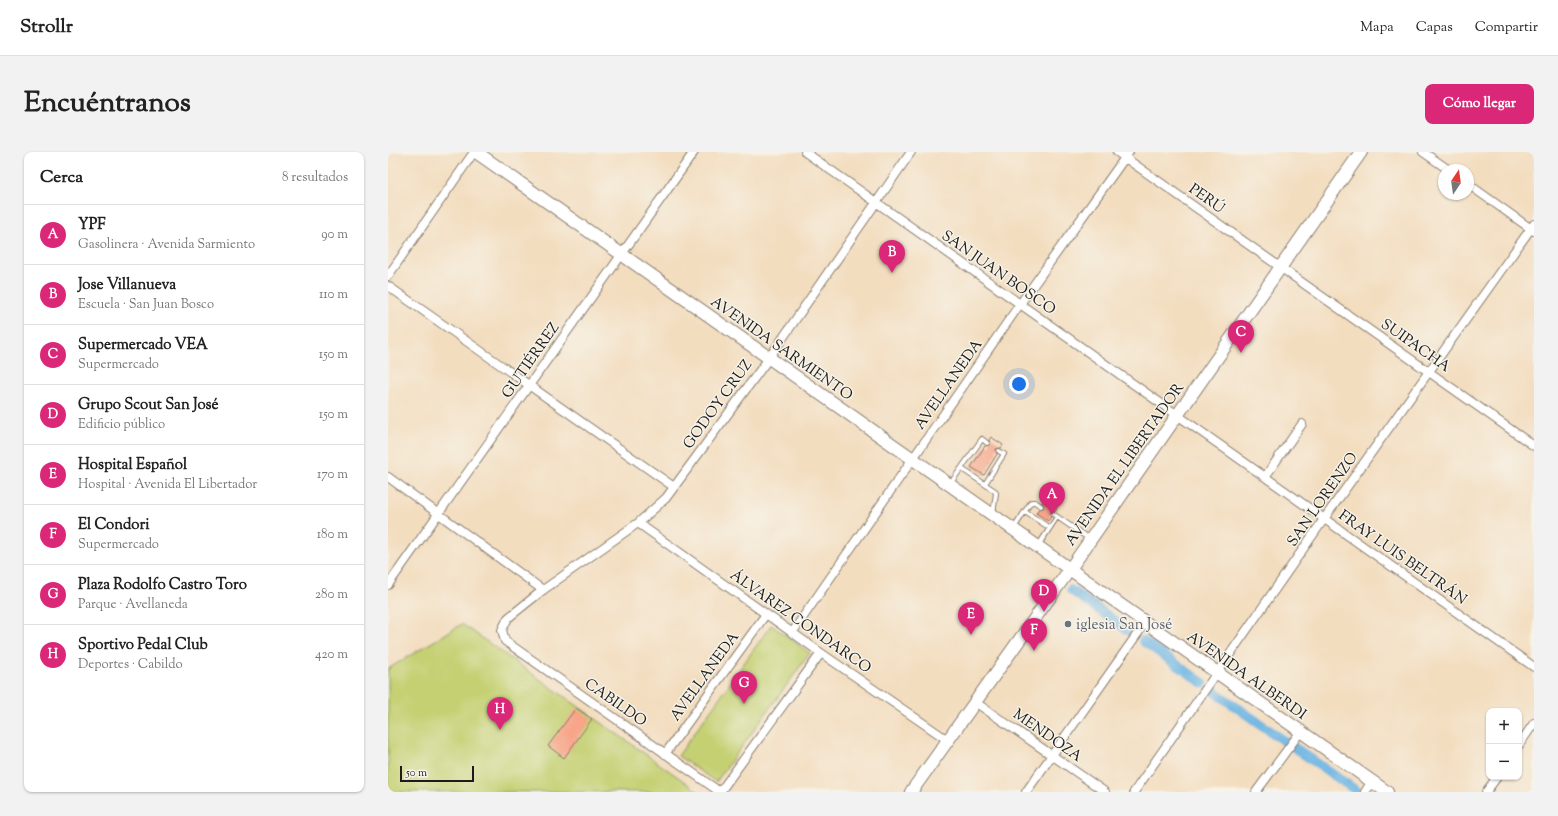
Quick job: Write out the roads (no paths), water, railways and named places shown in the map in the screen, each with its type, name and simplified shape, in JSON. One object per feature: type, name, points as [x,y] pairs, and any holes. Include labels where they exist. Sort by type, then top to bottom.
[{"type":"main road","name":"AVENIDA SARMIENTO","points":[[475,152],[1070,569]]},
{"type":"main road","name":"AVENIDA EL LIBERTADOR","points":[[910,790],[948,741],[1070,569],[1361,152]]},
{"type":"main road","name":"AVENIDA ALBERDI","points":[[1070,569],[1387,792]]},
{"type":"street","points":[[388,276],[475,152]]},
{"type":"street","name":"GUTIÉRREZ","points":[[388,585],[694,152]]},
{"type":"street","name":"SAN JUAN BOSCO","points":[[805,152],[1178,415]]},
{"type":"street","name":"GODOY CRUZ","points":[[502,630],[508,618],[543,590],[638,522],[666,498],[768,358],[911,152]]},
{"type":"street","name":"PERÚ","points":[[1117,152],[1127,155],[1281,267]]},
{"type":"street","points":[[1424,152],[1441,164]]},
{"type":"street","name":"AVELLANEDA","points":[[792,633],[1020,304],[1127,155]]},
{"type":"street","points":[[1474,188],[1533,228]]},
{"type":"street","name":"SAN LORENZO","points":[[1134,792],[1324,519],[1533,228]]},
{"type":"street","name":"SUIPACHA","points":[[1281,267],[1534,446]]},
{"type":"street","points":[[388,286],[674,487]]},
{"type":"street","name":"FRAY LUIS BELTRÁN","points":[[1178,415],[1534,667]]},
{"type":"street","points":[[1265,477],[1302,424]]},
{"type":"street","points":[[388,477],[543,590]]},
{"type":"street","name":"ÁLVAREZ CONDARCO","points":[[638,522],[792,633],[948,741]]},
{"type":"street","name":"AVELLANEDA","points":[[665,754],[766,614]]},
{"type":"street","points":[[1026,792],[1145,623]]},
{"type":"street","name":"CABILDO","points":[[502,630],[506,641],[720,792]]},
{"type":"street","points":[[720,792],[821,653]]},
{"type":"street","name":"MENDOZA","points":[[975,702],[1105,792]]},
{"type":"street","points":[[1520,744],[1533,726]]},
{"type":"street","points":[[1256,792],[1301,731]]},
{"type":"street","points":[[1486,792],[1494,780]]},
{"type":"street","points":[[1365,792],[1372,782]]},
{"type":"lane","points":[[950,485],[982,439],[987,442]]},
{"type":"lane","points":[[985,484],[1004,454],[999,451]]},
{"type":"lane","points":[[970,457],[976,460]]},
{"type":"lane","points":[[988,468],[993,472]]},
{"type":"lane","points":[[962,469],[996,493],[993,514]]},
{"type":"lane","points":[[1013,529],[1033,501],[1041,506]]},
{"type":"lane","points":[[1025,512],[1050,528]]},
{"type":"lane","points":[[1038,546],[1050,528],[1055,515],[1090,540]]},
{"type":"waterway","points":[[1071,590],[1129,631]]},
{"type":"waterway","points":[[1143,641],[1203,683]]},
{"type":"waterway","points":[[1212,690],[1286,742]]},
{"type":"waterway","points":[[1295,748],[1358,792]]},
{"type":"place","name":"Jose Villanueva","points":[[892,273]]},
{"type":"place","name":"Supermercado VEA","points":[[1241,353]]},
{"type":"place","name":"YPF","points":[[1052,515]]},
{"type":"place","name":"Grupo Scout San José","points":[[1044,612]]},
{"type":"place","name":"iglesia San José","points":[[1068,624]]},
{"type":"place","name":"Hospital Español","points":[[971,635]]},
{"type":"place","name":"El Condori","points":[[1034,651]]},
{"type":"place","name":"Plaza Rodolfo Castro Toro","points":[[744,704]]},
{"type":"place","name":"Sportivo Pedal Club","points":[[500,730]]}]
